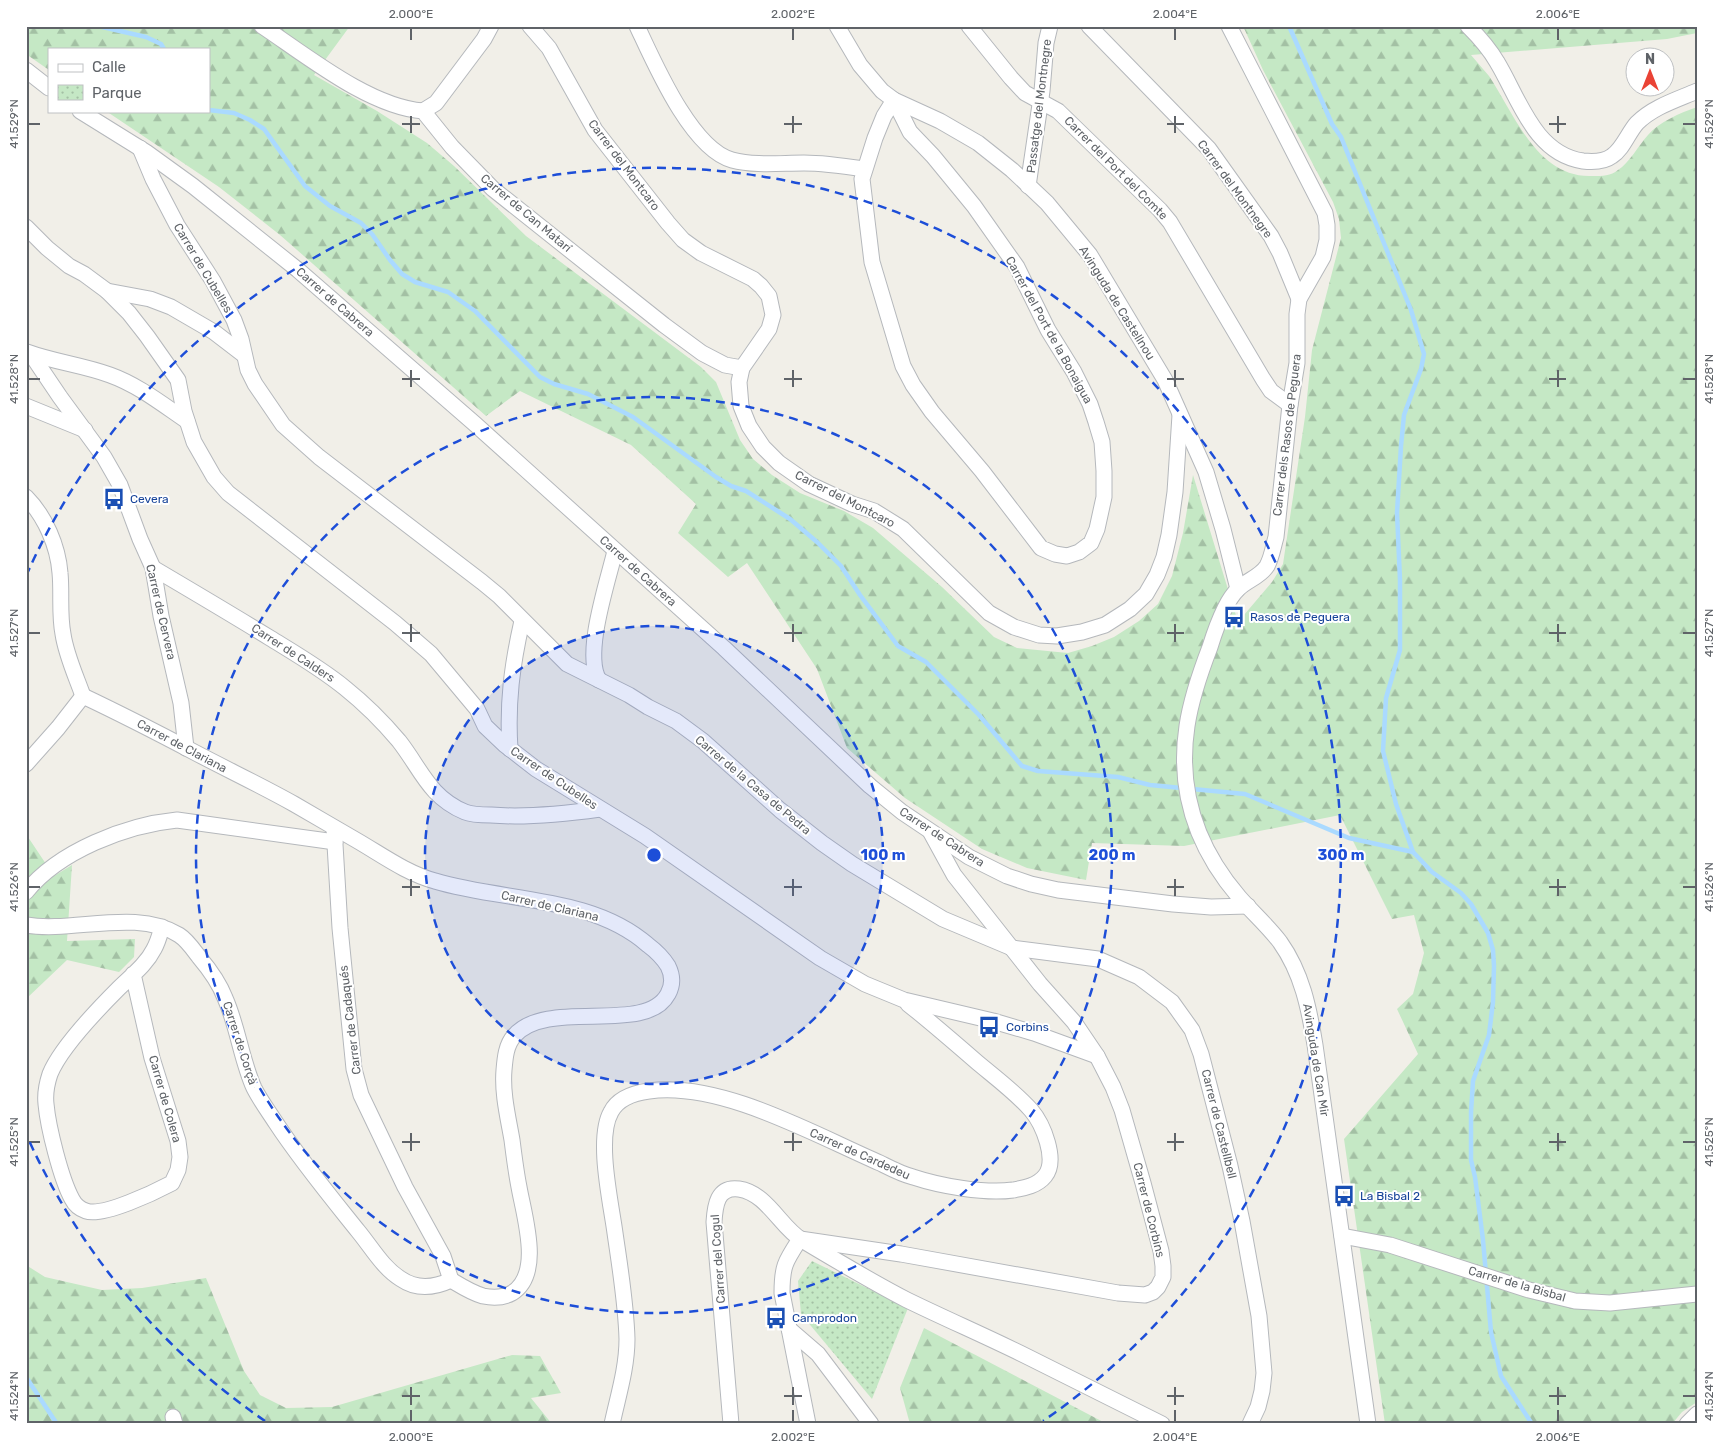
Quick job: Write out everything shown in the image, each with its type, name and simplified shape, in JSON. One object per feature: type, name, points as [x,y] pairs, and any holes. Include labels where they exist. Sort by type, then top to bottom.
[{"type":"street","points":[[262,26],[326,69],[370,95],[407,108],[423,111],[436,103],[484,39],[491,26]]},
{"type":"street","name":"Carrer del Montcaro","points":[[530,26],[549,48],[594,130],[683,240],[753,279],[769,296],[773,315],[769,329],[742,368],[739,382],[741,406],[749,426],[763,447],[779,463],[809,484],[852,504],[874,511],[903,528],[989,614],[1014,628],[1039,635],[1057,636],[1082,632],[1106,625],[1130,609],[1146,594],[1157,575],[1164,557],[1169,535],[1175,492],[1180,415]]},
{"type":"street","points":[[638,26],[677,105],[716,153],[730,160],[749,163],[825,163],[864,169]]},
{"type":"street","name":"Avinguda de Castellnou","points":[[837,26],[860,65],[882,91],[894,100],[940,121],[978,143],[1047,203],[1090,255],[1165,380],[1206,472],[1238,589]]},
{"type":"street","name":"Carrer del Port del Comte","points":[[969,26],[1025,93],[1058,111],[1116,165],[1170,222],[1267,385],[1279,398],[1290,405]]},
{"type":"street","name":"Passatge del Montnegre","points":[[1028,186],[1046,43],[1050,26]]},
{"type":"street","name":"Carrer del Montnegre","points":[[1089,26],[1209,149],[1271,236],[1300,299]]},
{"type":"street","name":"Carrer dels Rasos de Peguera","points":[[1229,26],[1325,213],[1327,225],[1327,240],[1323,257],[1300,299],[1297,314],[1297,363],[1290,405],[1276,537],[1272,555],[1260,573],[1238,589]]},
{"type":"street","points":[[1468,26],[1496,60],[1536,132],[1552,148],[1580,160],[1602,160],[1612,156],[1634,127],[1647,114],[1697,91]]},
{"type":"street","points":[[26,70],[48,87]]},
{"type":"street","name":"Carrer del Port de la Bonaigua","points":[[894,100],[910,132],[933,156],[974,206],[1017,267],[1048,330],[1074,372],[1090,404],[1102,442],[1104,497],[1097,528],[1091,542],[1079,552],[1067,556],[1055,554],[1041,548],[982,471],[932,412],[913,385],[903,366],[872,262],[862,179],[884,116],[894,100]]},
{"type":"street","name":"Carrer de Can Matarí","points":[[423,111],[452,147],[493,189],[702,353],[725,365],[742,368]]},
{"type":"street","name":"Carrer de Cabrera","points":[[82,112],[140,148],[194,186],[298,270],[475,424],[724,648],[870,786],[902,812],[969,857],[1007,876],[1031,884],[1058,890],[1172,904],[1219,908],[1248,906]]},
{"type":"street","name":"Carrer de Cubelles","points":[[140,148],[153,179],[177,225],[213,281],[234,320],[241,339],[248,370],[260,392],[283,425],[499,596],[567,664],[599,680]]},
{"type":"street","name":"Carrer de Cubelles","points":[[26,227],[69,266],[84,274],[107,291],[135,321],[178,380],[187,421],[203,459],[214,477],[228,493],[387,617],[431,654],[477,709],[485,726],[510,749],[536,769],[645,836],[820,958],[865,984],[904,1000],[994,1021],[1034,1033],[1097,1056]]},
{"type":"street","points":[[107,291],[150,299],[171,307],[214,332],[244,354]]},
{"type":"street","points":[[29,353],[88,368],[126,382],[187,421]]},
{"type":"street","name":"Carrer de Cervera","points":[[29,353],[104,457],[120,485],[140,540],[153,568],[161,616],[182,703],[186,748]]},
{"type":"street","points":[[26,406],[86,431]]},
{"type":"street","points":[[26,497],[48,530],[56,551],[60,572],[62,634],[83,696],[26,764]]},
{"type":"street","points":[[599,680],[595,673],[594,661],[596,628],[615,551]]},
{"type":"street","name":"Carrer de Calders","points":[[153,568],[220,606],[307,660],[346,688],[388,729],[400,743],[424,780],[436,793],[466,813],[504,816],[571,813],[600,809]]},
{"type":"street","name":"Avinguda de Can Mir","points":[[1238,589],[1225,608],[1201,670],[1192,701],[1185,751],[1188,796],[1205,849],[1218,870],[1280,942],[1290,959],[1306,996],[1315,1045],[1368,1424]]},
{"type":"street","points":[[510,749],[508,717],[510,693],[522,621]]},
{"type":"street","name":"Carrer de la Casa de Pedra","points":[[599,680],[683,726],[703,741],[780,810],[852,864],[943,919],[1012,948]]},
{"type":"street","name":"Carrer de Clariana","points":[[83,696],[272,792],[334,835],[411,873],[432,881],[461,888],[577,910],[608,920],[624,927],[641,939],[660,955],[668,966],[673,978],[671,988],[666,999],[657,1006],[628,1014],[572,1016],[542,1020],[527,1026],[514,1036],[507,1048],[503,1074],[518,1184],[529,1242],[529,1259],[525,1277],[519,1288],[507,1296],[495,1298],[482,1296],[451,1280]]},
{"type":"street","points":[[26,892],[34,882],[65,858],[100,840],[157,822],[177,820],[334,835]]},
{"type":"street","name":"Carrer de Corbins","points":[[800,1239],[892,1253],[1118,1293],[1145,1295],[1153,1292],[1163,1277],[1161,1251],[1122,1110],[1097,1056],[1074,1022],[1040,984],[954,875],[929,830]]},
{"type":"street","name":"Carrer de Cadaqués","points":[[334,835],[342,947],[354,1069],[361,1095],[406,1187],[443,1256],[451,1280]]},
{"type":"street","name":"Carrer de Corçà","points":[[26,925],[60,927],[101,923],[130,923],[152,925],[162,927],[179,935],[191,945],[214,975],[226,999],[255,1089],[285,1137],[379,1259],[401,1280],[415,1286],[437,1286],[451,1280]]},
{"type":"street","name":"Carrer de Colera","points":[[134,974],[152,1058],[178,1141],[180,1157],[178,1170],[172,1183],[116,1207],[100,1212],[88,1212],[79,1208],[72,1199],[64,1178],[50,1124],[46,1102],[47,1085],[50,1074],[59,1059],[98,1008],[142,966],[154,948],[162,927]]},
{"type":"street","name":"Carrer de Castellbell","points":[[1012,948],[1098,959],[1122,969],[1139,977],[1172,1002],[1192,1030],[1201,1054],[1230,1166],[1258,1316],[1264,1373],[1258,1407],[1250,1424]]},
{"type":"street","name":"Carrer de Cardedeu","points":[[612,1424],[625,1368],[627,1341],[625,1307],[607,1187],[605,1126],[616,1105],[624,1098],[640,1092],[683,1090],[728,1099],[810,1132],[910,1176],[930,1182],[986,1191],[1008,1191],[1028,1187],[1039,1182],[1046,1175],[1050,1164],[1049,1151],[1046,1138],[1033,1112],[1008,1088],[904,1000]]},
{"type":"street","name":"Carrer del Cogul","points":[[731,1424],[714,1222],[715,1206],[718,1198],[723,1191],[730,1189],[747,1191],[765,1203],[800,1239]]},
{"type":"street","name":"Carrer de la Bisbal","points":[[1342,1236],[1390,1245],[1529,1290],[1576,1301],[1610,1303],[1697,1294]]},
{"type":"street","points":[[808,1424],[782,1293],[782,1275],[786,1261],[800,1239],[906,1300],[1030,1358],[1162,1424]]},
{"type":"street","points":[[789,1329],[818,1354],[871,1424]]},
{"type":"street","points":[[1687,1424],[1697,1414]]},
{"type":"green space","points":[[26,26],[350,26],[314,75],[377,111],[427,143],[454,166],[526,236],[701,367],[716,382],[740,440],[753,459],[772,475],[800,493],[844,511],[873,528],[942,587],[994,637],[1017,648],[1068,653],[1114,637],[1139,621],[1158,604],[1172,576],[1183,533],[1193,475],[1238,622],[1272,582],[1283,564],[1305,417],[1312,350],[1341,238],[1339,219],[1333,202],[1263,70],[1243,26],[1697,26],[1697,33],[1667,39],[1471,55],[1489,76],[1529,141],[1557,167],[1573,174],[1600,176],[1615,172],[1626,163],[1648,135],[1658,126],[1677,115],[1697,107],[1697,1402],[1682,1412],[1672,1424],[1385,1424],[1344,1139],[1418,1054],[1397,1009],[1413,994],[1424,953],[1414,915],[1392,919],[1340,815],[1184,846],[1092,843],[1086,880],[1027,868],[982,849],[905,798],[847,748],[817,669],[747,563],[728,577],[678,533],[696,504],[631,445],[520,391],[486,416],[280,235],[219,187],[107,112],[210,112],[210,48],[48,48],[48,69],[26,54]]},
{"type":"green space","points":[[26,834],[54,876],[72,865],[67,941],[135,939],[134,957],[119,972],[67,960],[26,999]]},
{"type":"green space","points":[[812,1261],[908,1308],[872,1399],[801,1314],[798,1281]]},
{"type":"green space","points":[[26,1265],[45,1277],[102,1290],[142,1288],[206,1278],[244,1371],[260,1395],[286,1408],[332,1407],[512,1355],[540,1356],[561,1393],[531,1398],[552,1424],[26,1424]]},
{"type":"green space","points":[[924,1328],[1107,1424],[910,1424],[900,1388]]},
{"type":"waterway","points":[[98,26],[146,37],[161,44],[163,48]]},
{"type":"waterway","points":[[1289,26],[1332,124],[1341,137],[1411,310],[1424,354],[1421,369],[1404,415],[1397,513],[1400,580],[1400,650],[1386,698],[1383,751],[1396,804],[1413,852],[1432,872],[1461,893],[1471,904],[1488,933],[1493,950],[1493,1002],[1489,1035],[1473,1081],[1471,1160],[1483,1240],[1491,1332],[1501,1376],[1532,1424]]},
{"type":"waterway","points":[[210,110],[234,113],[264,129],[305,186],[330,206],[361,223],[372,234],[402,274],[415,282],[448,292],[475,311],[540,377],[554,384],[588,394],[633,417],[716,477],[731,486],[746,491],[790,519],[841,566],[898,646],[926,662],[979,715],[1022,766],[1038,771],[1118,777],[1150,785],[1245,794],[1349,838],[1413,852]]},
{"type":"waterway","points":[[26,1377],[57,1424]]},
{"type":"place","name":"Cevera","points":[[114,499]]},
{"type":"place","name":"Rasos de Peguera","points":[[1234,617]]},
{"type":"place","name":"Corbins","points":[[989,1027]]},
{"type":"place","name":"La Bisbal 2","points":[[1344,1196]]},
{"type":"place","name":"Camprodon","points":[[776,1318]]}]
